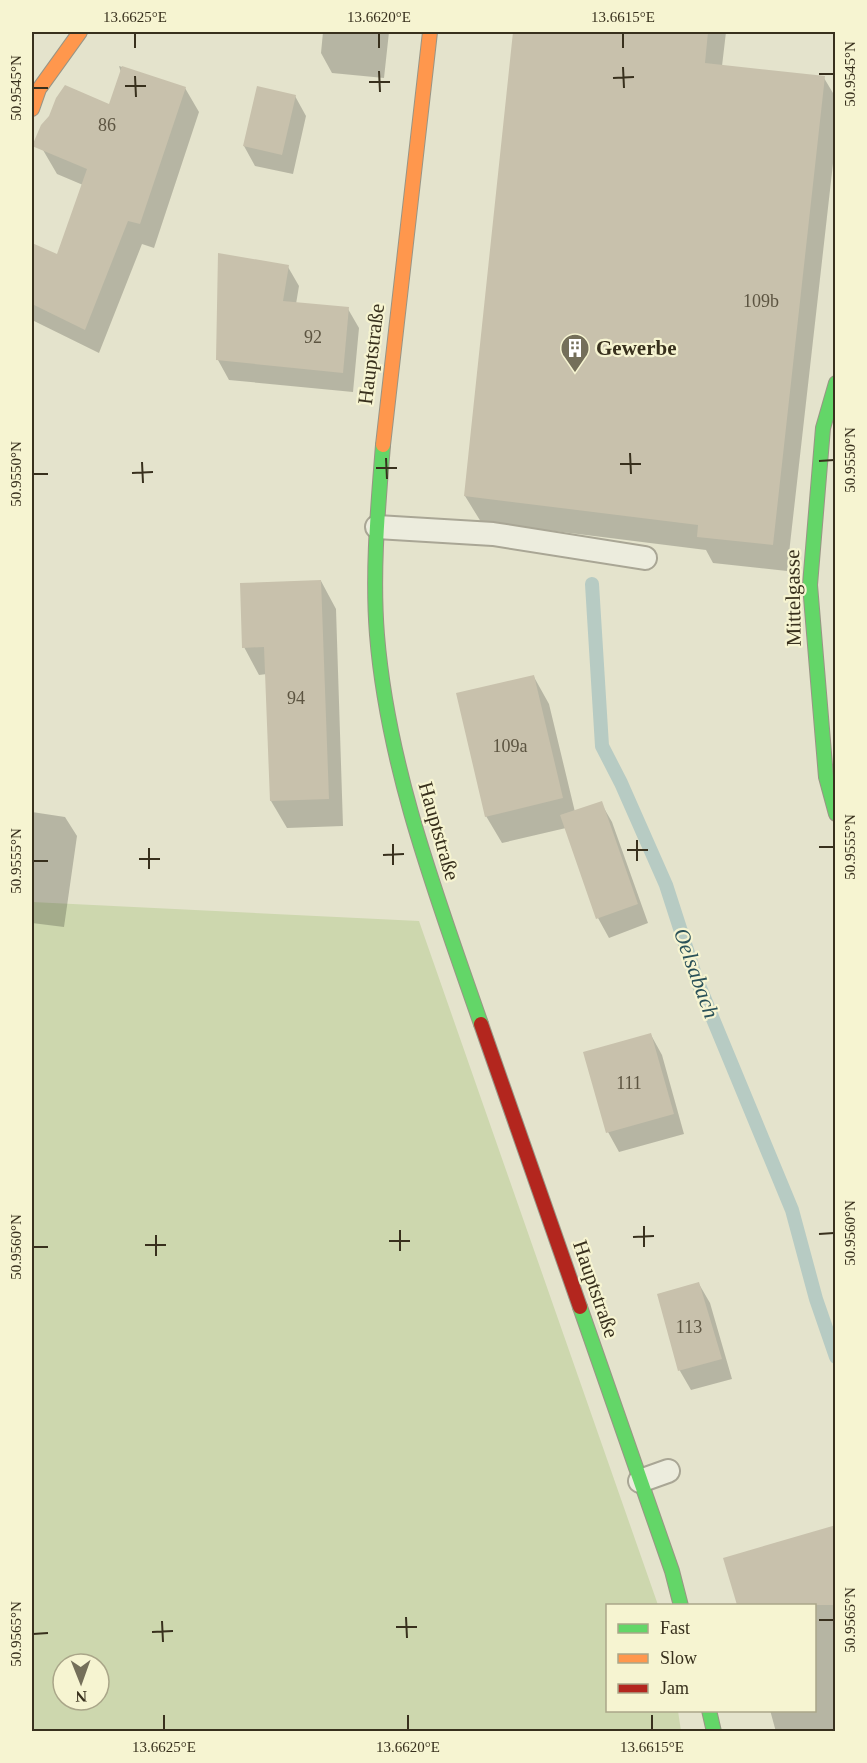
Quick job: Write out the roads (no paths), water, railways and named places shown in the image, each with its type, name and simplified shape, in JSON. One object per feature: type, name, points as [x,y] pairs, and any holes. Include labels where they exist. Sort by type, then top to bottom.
[{"type":"main road","points":[[32,109],[39,89],[80,32]]},
{"type":"main road","name":"Hauptstraße","points":[[430,32],[385,421],[374,563],[376,635],[388,723],[426,869],[672,1571],[681,1604]]},
{"type":"main road","name":"Mittelgasse","points":[[836,383],[822,428],[810,585],[826,777],[836,814]]},
{"type":"main road","points":[[709,1712],[714,1731]]},
{"type":"lane","points":[[377,527],[493,534],[645,558]]},
{"type":"lane","points":[[640,1481],[668,1471]]},
{"type":"waterway","name":"Oelsabach","points":[[592,584],[602,746],[666,885],[696,978],[792,1210],[816,1299],[836,1357]]},
{"type":"place","name":"Gewerbe","points":[[575,374]]}]
